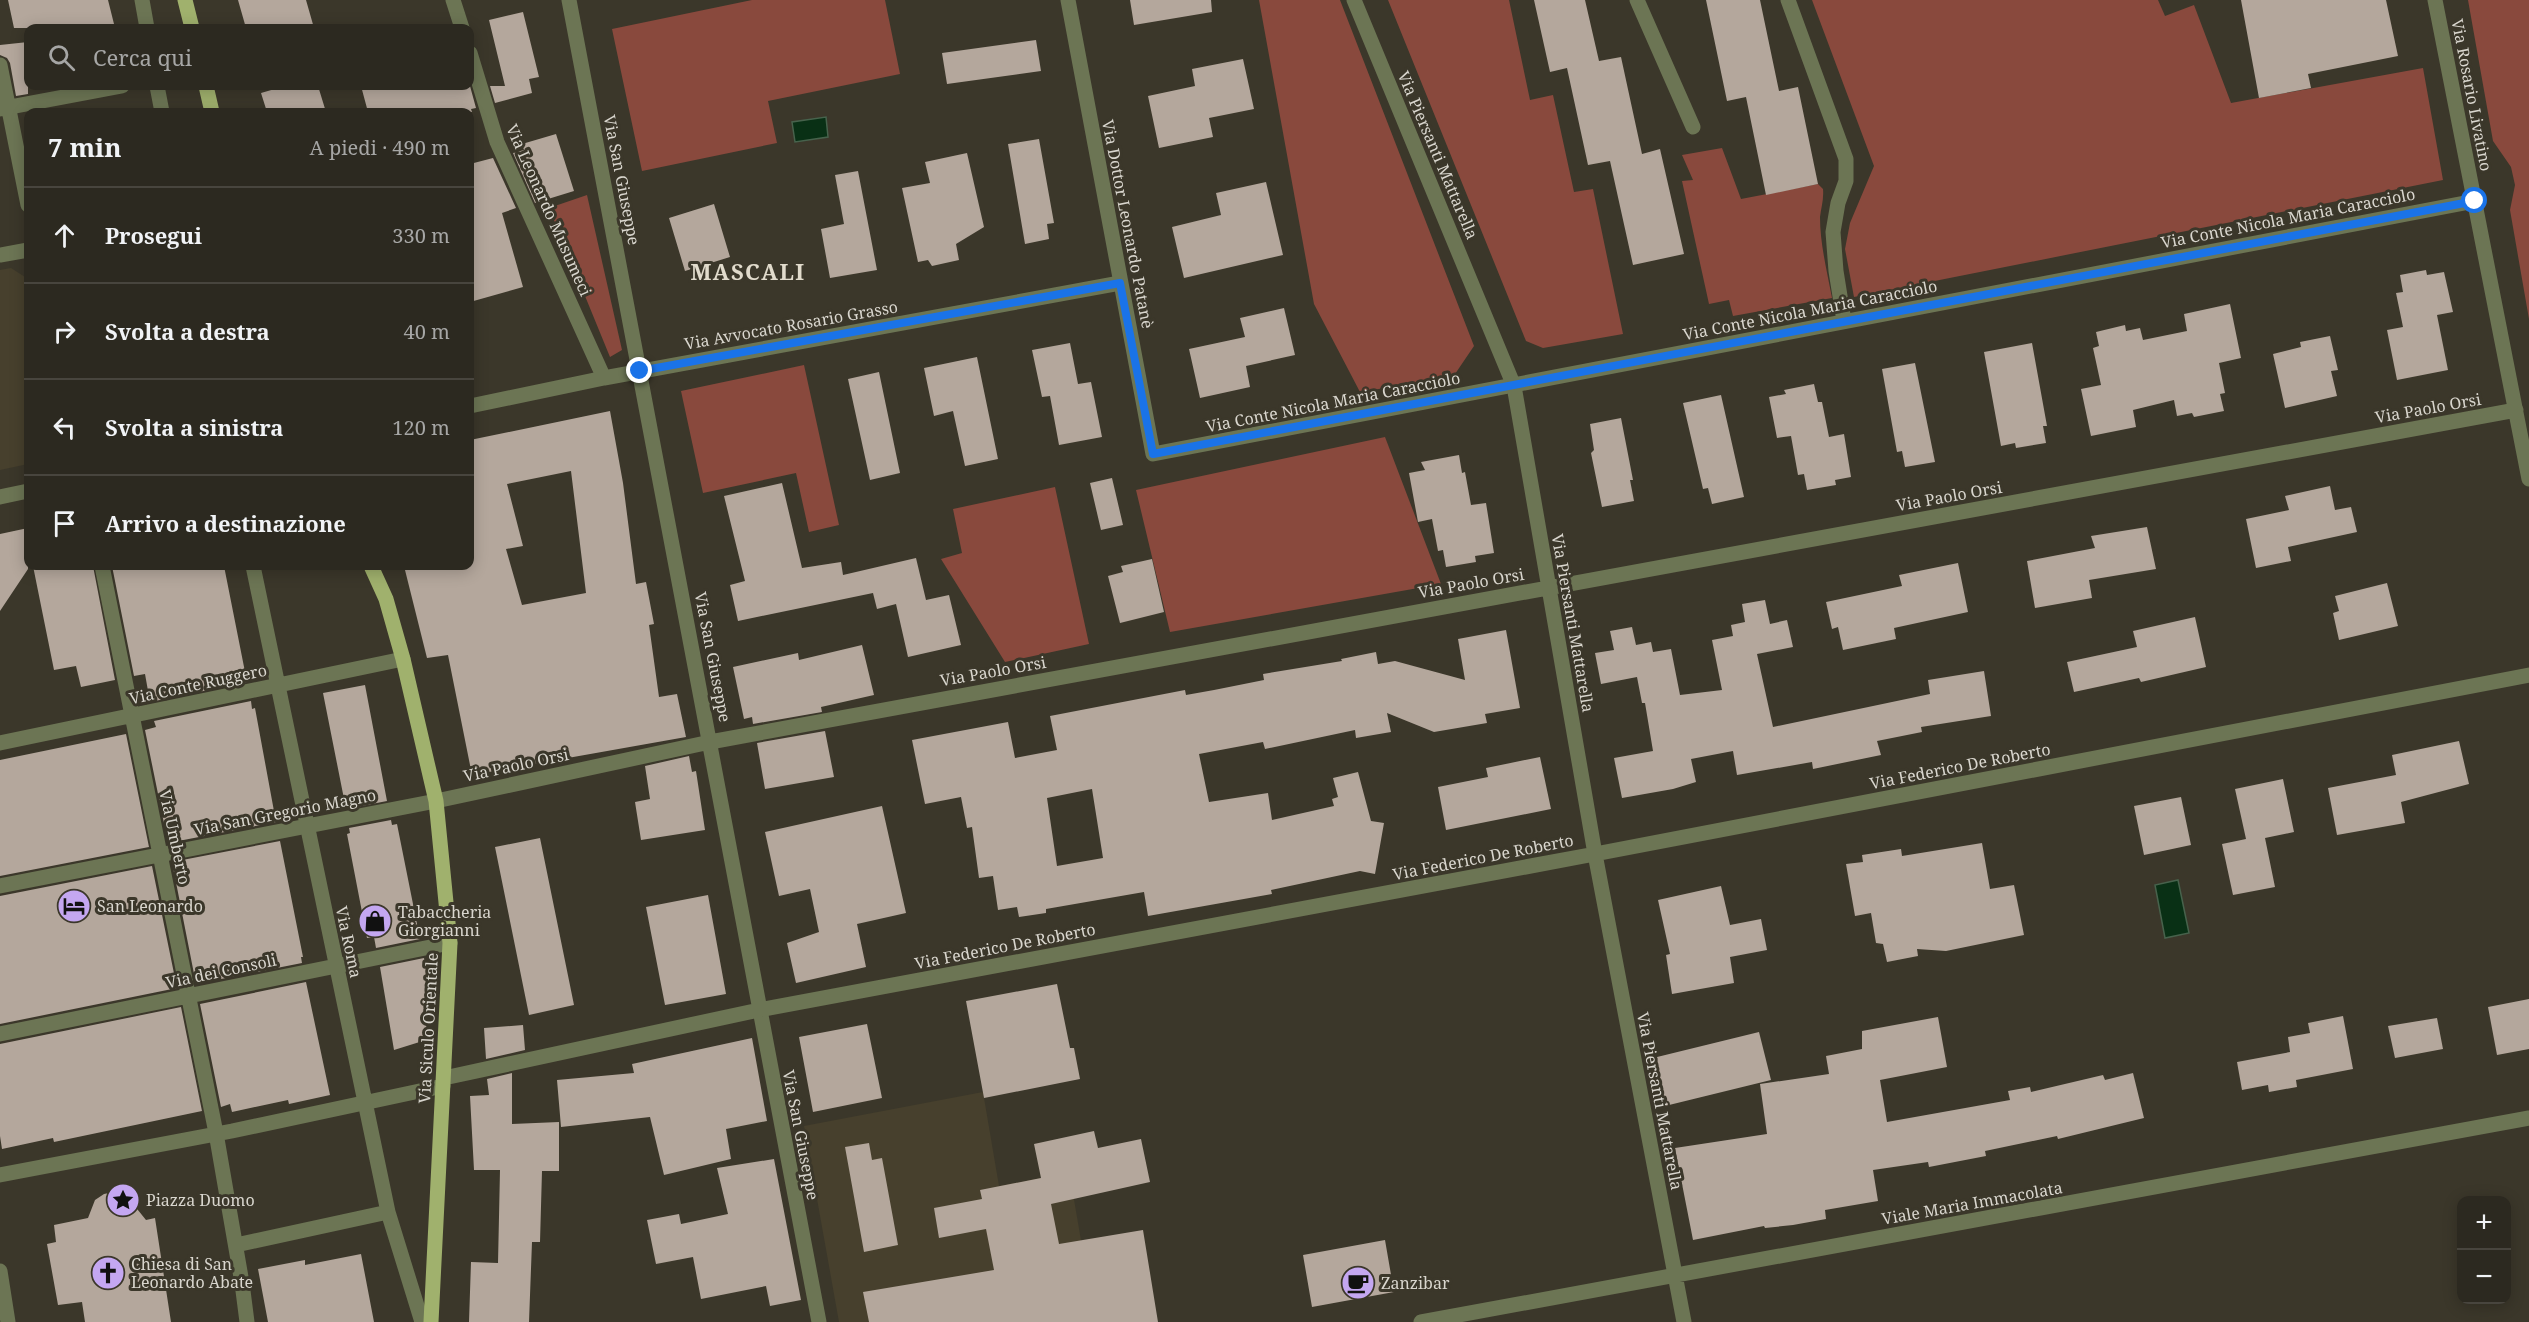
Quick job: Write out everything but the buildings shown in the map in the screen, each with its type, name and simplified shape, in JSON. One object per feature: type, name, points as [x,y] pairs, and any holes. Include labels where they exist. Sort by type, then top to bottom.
[{"type":"main road","points":[[185,0],[191,24]]},
{"type":"main road","points":[[207,90],[212,108]]},
{"type":"main road","name":"Via Siculo Orientale","points":[[373,570],[386,599],[403,659],[436,801],[450,943],[430,1322]]},
{"type":"street","points":[[142,0],[146,24]]},
{"type":"street","points":[[453,0],[461,24]]},
{"type":"street","name":"Via San Giuseppe","points":[[568,0],[819,1322]]},
{"type":"street","name":"Via Dottor Leonardo Patanè","points":[[1068,0],[1153,454]]},
{"type":"street","name":"Via Piersanti Mattarella","points":[[1354,0],[1514,386],[1595,854],[1684,1322]]},
{"type":"street","points":[[1637,0],[1693,127]]},
{"type":"street","points":[[1788,0],[1846,159],[1846,181],[1838,203],[1833,232],[1836,272],[1844,321]]},
{"type":"street","name":"Via Rosario Livatino","points":[[2435,0],[2529,479]]},
{"type":"street","points":[[0,65],[4,109],[24,189]]},
{"type":"street","name":"Via Leonardo Musumeci","points":[[474,66],[497,142],[604,378]]},
{"type":"street","points":[[4,109],[101,90]]},
{"type":"street","points":[[158,90],[161,108]]},
{"type":"street","name":"Via Conte Nicola Maria Caracciolo","points":[[1153,454],[2475,201]]},
{"type":"street","points":[[0,255],[24,251]]},
{"type":"street","name":"Via Avvocato Rosario Grasso","points":[[474,405],[640,371],[1120,283]]},
{"type":"street","name":"Via Paolo Orsi","points":[[436,801],[710,742],[2516,410]]},
{"type":"street","points":[[0,496],[24,492]]},
{"type":"street","name":"Via Umberto","points":[[103,570],[213,1115],[247,1322]]},
{"type":"street","name":"Via Roma","points":[[254,570],[388,1212],[422,1322]]},
{"type":"street","name":"Via Conte Ruggero","points":[[0,743],[403,659]]},
{"type":"street","name":"Via Federico De Roberto","points":[[0,1175],[365,1103],[443,1082],[759,1011],[2529,675]]},
{"type":"street","name":"Via San Gregorio Magno","points":[[0,886],[436,801]]},
{"type":"street","name":"Via dei Consoli","points":[[0,1034],[450,943]]},
{"type":"street","name":"Viale Maria Immacolata","points":[[1421,1322],[2529,1118]]},
{"type":"street","points":[[236,1245],[388,1212]]},
{"type":"street","points":[[0,1271],[8,1322]]},
{"type":"shaded area","points":[[752,0],[885,0],[900,74],[768,101],[777,143],[642,171],[612,29]]},
{"type":"shaded area","points":[[1259,0],[1340,0],[1474,346],[1453,377],[1360,392],[1314,304]]},
{"type":"shaded area","points":[[1388,0],[1509,0],[1530,100],[1553,95],[1574,192],[1593,189],[1623,334],[1543,348],[1526,341]]},
{"type":"shaded area","points":[[1812,0],[2158,0],[2165,16],[2194,5],[2231,103],[2423,68],[2443,180],[1854,297],[1845,249],[1850,223],[1874,166]]},
{"type":"shaded area","points":[[2468,0],[2529,0],[2529,319],[2510,210],[2515,185],[2511,167],[2493,141]]},
{"type":"shaded area","points":[[826,117],[828,137],[795,142],[792,122]]},
{"type":"shaded area","points":[[1722,148],[1741,199],[1818,184],[1823,189],[1820,227],[1832,298],[1733,316],[1729,300],[1709,304],[1682,181],[1693,180],[1682,155]]},
{"type":"shaded area","points":[[587,195],[622,350],[610,357],[549,208]]},
{"type":"shaded area","points":[[11,268],[24,276],[24,465],[0,470],[0,270]]},
{"type":"shaded area","points":[[804,365],[839,525],[809,532],[796,473],[703,493],[681,391]]},
{"type":"shaded area","points":[[1385,437],[1441,584],[1170,632],[1136,490]]},
{"type":"shaded area","points":[[1055,487],[1089,644],[1005,662],[941,559],[962,553],[953,509]]},
{"type":"shaded area","points":[[2178,880],[2189,933],[2165,938],[2155,885]]},
{"type":"shaded area","points":[[983,1092],[999,1186],[1046,1177],[1071,1182],[1095,1322],[839,1322],[804,1126]]},
{"type":"place","name":"San Leonardo","points":[[74,906]]},
{"type":"place","name":"Tabaccheria Giorgianni","points":[[375,921]]},
{"type":"place","name":"Piazza Duomo","points":[[123,1200]]},
{"type":"place","name":"Chiesa di San Leonardo Abate","points":[[108,1273]]},
{"type":"place","name":"Zanzibar","points":[[1358,1283]]},
{"type":"district","name":"MASCALI","points":[[748,271]]},
{"type":"route","points":[[640,371],[1120,283],[1153,454],[2475,201]]}]
